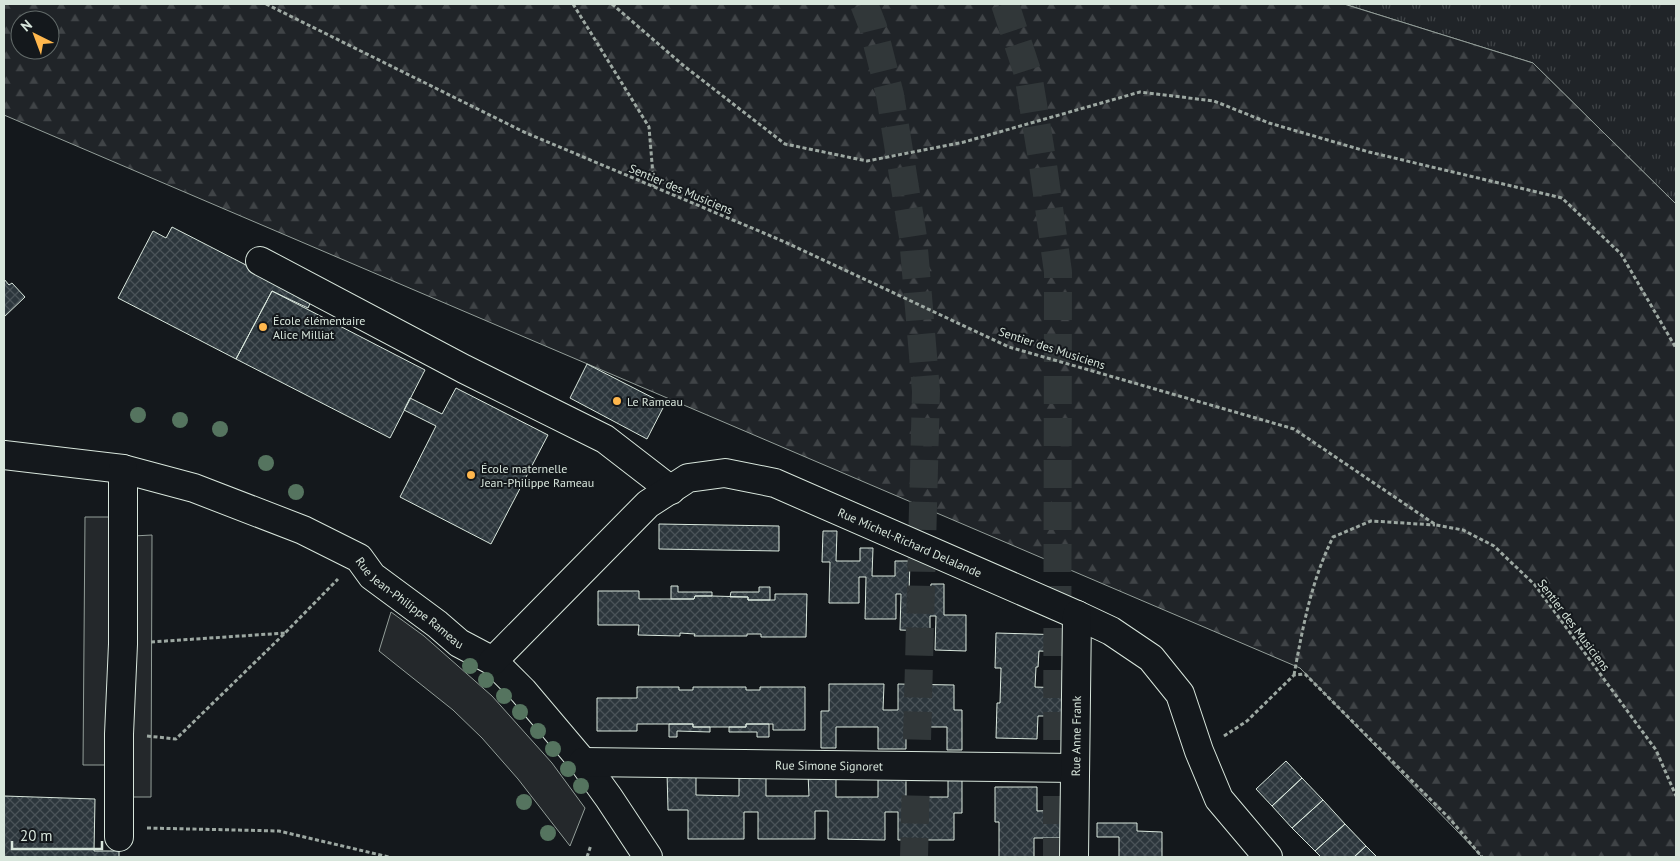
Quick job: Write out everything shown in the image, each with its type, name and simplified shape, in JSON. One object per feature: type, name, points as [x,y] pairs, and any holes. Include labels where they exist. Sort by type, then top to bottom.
[{"type":"street","points":[[260,261],[464,369],[605,439],[671,490]]},
{"type":"street","name":"Rue Jean-Philippe Rameau","points":[[4,455],[122,469],[194,488],[303,530],[366,567],[459,643],[493,662],[523,691],[583,762],[648,857]]},
{"type":"street","points":[[119,832],[119,734],[123,644],[122,469]]},
{"type":"street","name":"Rue Michel-Richard Delalande","points":[[493,662],[648,504],[688,478],[725,473],[775,482],[1077,615],[1111,631],[1151,658],[1180,694],[1199,751],[1219,799],[1268,857]]},
{"type":"street","name":"Rue Anne Frank","points":[[1074,857],[1077,615]]},
{"type":"street","name":"Rue Simone Signoret","points":[[583,762],[1075,768]]},
{"type":"path","name":"Sentier des Musiciens","points":[[266,4],[524,132],[785,242],[1009,346],[1294,429],[1436,525],[1463,530],[1494,546],[1535,585],[1656,750],[1676,796]]},
{"type":"path","points":[[573,4],[649,127],[654,187]]},
{"type":"path","points":[[612,4],[684,66],[785,144],[867,161],[964,142],[1140,92],[1214,102],[1270,123],[1368,152],[1562,198],[1622,254],[1676,348]]},
{"type":"path","points":[[1199,751],[1247,721],[1294,675],[1307,606],[1323,557],[1333,537],[1371,521],[1436,525]]},
{"type":"path","points":[[119,734],[176,738],[285,633],[366,567]]},
{"type":"path","points":[[123,644],[285,633]]},
{"type":"path","points":[[1294,675],[1306,674],[1450,819],[1481,857]]},
{"type":"path","points":[[119,832],[279,831],[389,857]]},
{"type":"path","points":[[587,857],[591,845]]},
{"type":"green space","points":[[4,4],[1344,4],[1533,63],[1676,204],[1676,857],[1482,857],[1300,668],[4,115]]},
{"type":"green space","points":[[1344,4],[1676,4],[1676,204],[1533,63]]},
{"type":"shaded area","points":[[85,517],[133,517],[133,536],[152,535],[151,797],[124,797],[124,765],[83,765]]},
{"type":"shaded area","points":[[391,612],[424,636],[492,696],[552,763],[585,808],[570,846],[518,779],[482,738],[453,710],[379,651]]},
{"type":"building","points":[[172,227],[312,299],[308,308],[272,291],[236,359],[118,298],[153,231],[166,238]]},
{"type":"building","points":[[4,279],[9,285],[12,283],[25,297],[4,317]]},
{"type":"building","points":[[272,291],[425,370],[390,438],[236,359]]},
{"type":"building","name":"Le Rameau","points":[[587,364],[665,404],[647,439],[570,398]]},
{"type":"building","points":[[456,388],[548,435],[491,544],[400,497],[436,426],[404,410],[410,398],[442,414]]},
{"type":"building","points":[[659,524],[779,526],[779,551],[659,549]]},
{"type":"building","points":[[823,531],[837,531],[836,561],[860,561],[860,548],[873,548],[872,576],[895,576],[895,561],[910,561],[909,593],[930,594],[931,584],[944,584],[944,615],[966,615],[966,651],[935,650],[936,616],[930,616],[930,631],[900,630],[901,594],[896,594],[896,619],[865,619],[866,577],[859,577],[859,603],[829,603],[830,562],[822,562]]},
{"type":"building","points":[[671,586],[678,586],[678,592],[712,592],[712,596],[695,596],[694,599],[671,599]]},
{"type":"building","points":[[759,587],[770,587],[770,600],[748,600],[748,597],[730,597],[731,592],[759,592]]},
{"type":"building","points":[[598,591],[639,591],[639,599],[694,599],[695,596],[712,596],[748,597],[748,600],[775,600],[775,594],[807,594],[806,637],[761,637],[761,634],[747,634],[747,636],[694,636],[695,634],[680,633],[680,636],[638,635],[639,625],[598,625]]},
{"type":"building","points":[[996,633],[1067,635],[1067,652],[1039,651],[1035,687],[1067,688],[1067,716],[1038,716],[1037,739],[996,738],[1001,668],[995,668]]},
{"type":"building","points":[[829,684],[884,684],[883,710],[898,710],[898,684],[954,685],[954,710],[962,710],[962,750],[947,750],[947,727],[906,727],[906,749],[878,749],[878,727],[836,727],[836,748],[821,748],[821,711],[829,711]]},
{"type":"building","points":[[637,687],[679,687],[679,690],[693,690],[693,687],[746,687],[746,690],[760,690],[760,687],[805,687],[805,730],[773,730],[773,724],[746,724],[746,727],[693,727],[693,724],[637,724],[637,731],[597,731],[597,698],[637,698]]},
{"type":"building","points":[[669,724],[693,724],[693,727],[710,727],[710,732],[677,731],[677,737],[669,737]]},
{"type":"building","points":[[746,724],[769,724],[769,737],[757,737],[757,732],[729,732],[729,727],[746,727]]},
{"type":"building","points":[[1286,761],[1302,778],[1272,806],[1256,789]]},
{"type":"building","points":[[667,772],[696,773],[696,795],[739,796],[739,774],[766,774],[766,796],[809,796],[808,774],[836,775],[836,797],[878,797],[878,774],[906,774],[906,797],[948,797],[948,773],[962,773],[962,813],[954,813],[954,840],[898,840],[898,812],[885,812],[885,840],[828,839],[828,811],[815,811],[815,839],[758,839],[758,812],[744,812],[744,839],[688,839],[688,810],[668,810]]},
{"type":"building","points":[[1302,778],[1323,800],[1292,828],[1272,806]]},
{"type":"building","points":[[995,787],[1037,787],[1037,811],[1065,810],[1065,838],[1034,838],[1034,857],[999,857],[999,822],[995,822]]},
{"type":"building","points":[[4,796],[95,799],[94,851],[119,851],[119,857],[4,857]]},
{"type":"building","points":[[1323,800],[1345,824],[1315,851],[1292,828]]},
{"type":"building","points":[[1097,823],[1137,823],[1137,831],[1162,832],[1162,857],[1119,857],[1119,837],[1097,837]]},
{"type":"building","points":[[1345,824],[1366,846],[1354,857],[1321,857],[1315,851]]},
{"type":"building","points":[[1366,846],[1377,857],[1354,857]]},
{"type":"tunnel","points":[[864,4],[873,27],[890,95],[913,237],[926,391],[914,857]]},
{"type":"tunnel","points":[[1005,4],[1028,74],[1058,272],[1057,857]]},
{"type":"place","name":"École élémentaire Alice Milliat","points":[[263,327]]},
{"type":"place","name":"Le Rameau","points":[[617,401]]},
{"type":"place","name":"École maternelle Jean-Philippe Rameau","points":[[471,475]]}]
